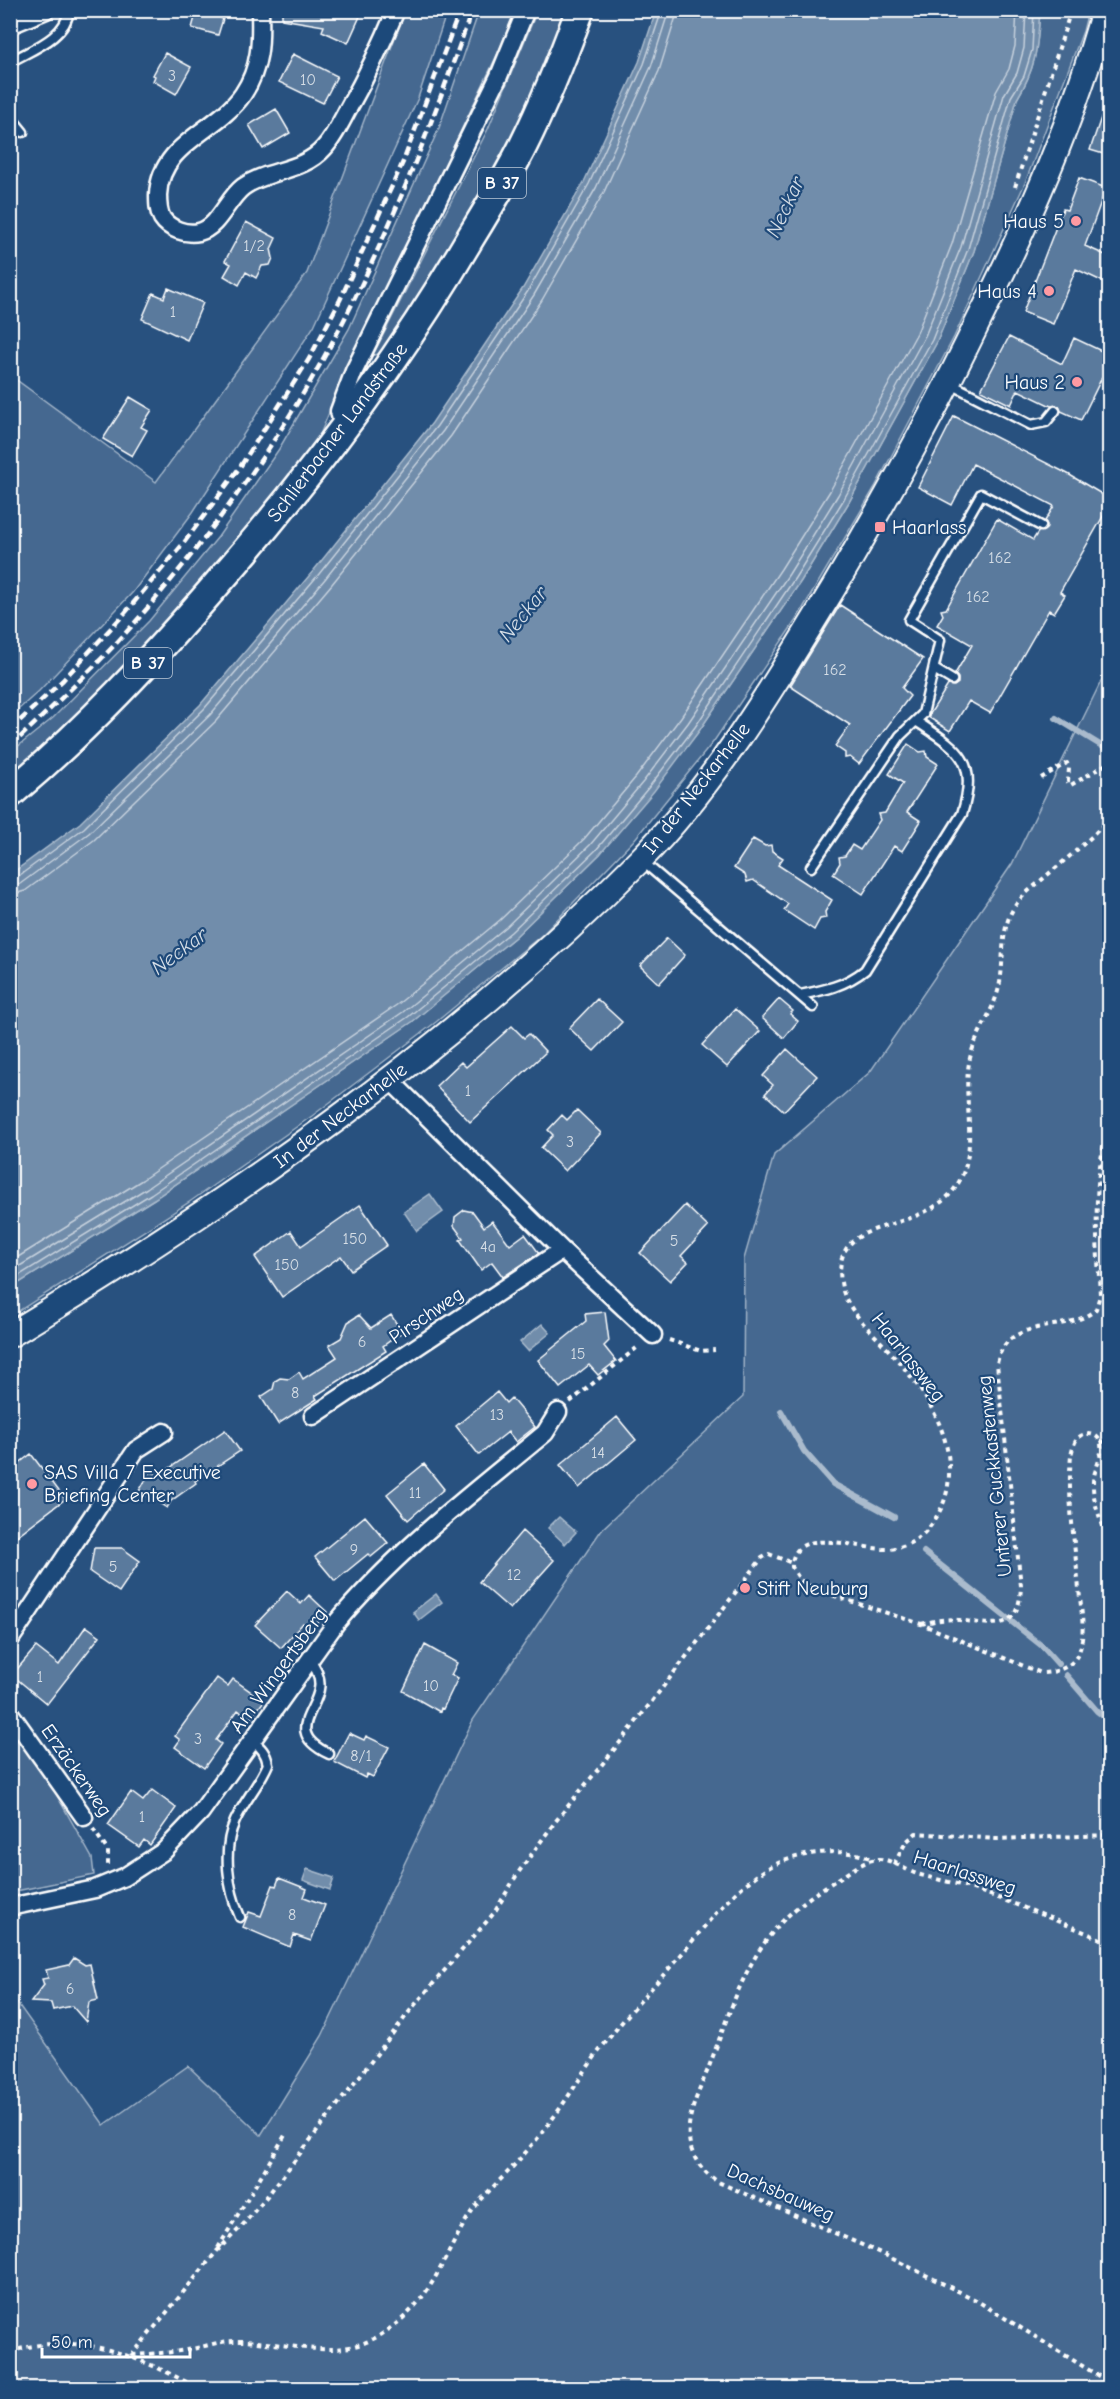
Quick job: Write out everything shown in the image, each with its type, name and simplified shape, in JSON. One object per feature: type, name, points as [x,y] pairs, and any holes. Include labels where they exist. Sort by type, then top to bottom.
[{"type":"main road","name":"Schlierbacher Landstraße","points":[[10,794],[60,752],[154,657],[273,520],[343,428],[408,338],[492,201],[522,148],[552,84],[580,10]]},
{"type":"main road","name":"In der Neckarhelle","points":[[10,1335],[145,1251],[273,1166],[390,1080],[495,995],[641,859],[688,805],[723,758],[805,634],[885,499],[948,382],[1005,267],[1048,171],[1085,75],[1104,10]]},
{"type":"street","points":[[10,25],[46,10]]},
{"type":"street","points":[[260,10],[260,51],[247,88],[228,112],[183,146],[172,158],[163,174],[159,188],[160,212],[166,222],[183,231],[196,232],[206,229],[240,189],[258,179],[310,160],[325,147],[362,84],[396,10]]},
{"type":"street","points":[[343,428],[339,411],[354,371],[495,86],[526,10]]},
{"type":"street","points":[[390,1080],[562,1250],[646,1340]]},
{"type":"street","name":"Pirschweg","points":[[313,1416],[562,1250]]},
{"type":"street","name":"Am Wingertsberg","points":[[10,1907],[95,1889],[124,1877],[171,1845],[201,1812],[336,1623],[380,1574],[545,1433],[558,1412]]},
{"type":"street","points":[[10,1640],[136,1449],[164,1432]]},
{"type":"street","name":"Erzäckerweg","points":[[10,1713],[84,1817]]},
{"type":"lane","points":[[10,62],[57,34],[65,24],[69,10]]},
{"type":"lane","points":[[10,116],[23,132]]},
{"type":"lane","points":[[948,382],[1031,425],[1046,422],[1055,411]]},
{"type":"lane","points":[[811,867],[900,736],[923,714],[940,640],[909,620],[981,494],[1041,526]]},
{"type":"lane","points":[[934,669],[952,680]]},
{"type":"lane","points":[[800,995],[837,987],[853,980],[865,970],[962,814],[968,795],[968,775],[960,752],[916,721]]},
{"type":"lane","points":[[641,859],[813,1007]]},
{"type":"lane","points":[[309,1660],[316,1668],[321,1690],[306,1717],[305,1726],[317,1748],[329,1754]]},
{"type":"lane","points":[[240,1917],[231,1890],[229,1838],[235,1821],[267,1764],[266,1755],[261,1747],[252,1741]]},
{"type":"path","points":[[1015,196],[1018,178],[1071,10]]},
{"type":"path","points":[[1041,778],[1067,763],[1070,768],[1068,782],[1071,785],[1110,762]]},
{"type":"path","name":"Haarlassweg","points":[[792,1563],[798,1548],[813,1541],[880,1549],[908,1544],[924,1533],[941,1509],[948,1491],[949,1475],[949,1453],[943,1430],[932,1409],[901,1364],[850,1307],[842,1288],[841,1262],[851,1244],[862,1234],[878,1226],[907,1219],[936,1206],[962,1178],[968,1145],[969,1061],[998,991],[1005,934],[1010,915],[1028,891],[1096,833],[1110,817]]},
{"type":"path","name":"Unterer Guckkastenweg","points":[[921,1624],[948,1619],[987,1625],[1000,1624],[1009,1620],[1017,1610],[1022,1586],[997,1364],[999,1355],[1007,1342],[1018,1334],[1080,1319],[1096,1309],[1100,1295],[1096,1205],[1100,1167],[1110,1124]]},
{"type":"path","points":[[558,1412],[646,1340],[701,1351],[715,1350]]},
{"type":"path","points":[[131,2356],[217,2252],[268,2195],[413,2007],[501,1904],[518,1873],[555,1822],[626,1735],[762,1558],[769,1554],[792,1563],[797,1578],[810,1587],[921,1624],[1041,1673],[1052,1673],[1075,1660],[1079,1651],[1082,1628],[1071,1504],[1071,1457],[1076,1440],[1082,1435],[1094,1435],[1101,1443],[1093,1481],[1095,1503],[1110,1542]]},
{"type":"path","points":[[1101,1443],[1110,1438]]},
{"type":"path","name":"Erzäckerweg","points":[[84,1817],[108,1851]]},
{"type":"path","name":"Haarlassweg","points":[[1110,1835],[996,1839],[916,1833],[906,1842],[894,1864],[910,1872],[969,1887],[1110,1943]]},
{"type":"path","points":[[131,2356],[187,2350],[234,2341],[312,2350],[349,2349],[379,2336],[406,2318],[414,2309],[436,2279],[470,2214],[550,2122],[608,2040],[731,1897],[765,1870],[785,1861],[825,1853],[847,1852],[894,1864]]},
{"type":"path","name":"Dachsbauweg","points":[[874,1860],[849,1872],[801,1903],[774,1929],[756,1953],[737,1993],[694,2108],[688,2135],[692,2154],[704,2171],[718,2182],[885,2255],[974,2299],[1110,2383]]},
{"type":"path","points":[[217,2252],[221,2240],[286,2132]]},
{"type":"path","points":[[10,2352],[36,2346],[70,2344],[131,2356],[198,2388]]},
{"type":"shaded area","points":[[405,11],[447,11],[418,98],[314,326],[193,512],[133,592],[39,691],[11,716],[11,376],[156,482],[307,273]]},
{"type":"shaded area","points":[[479,11],[515,11],[498,53],[344,376],[317,442],[278,495],[97,701],[11,780],[11,752],[53,718],[149,621],[218,537],[279,449],[349,329],[439,128]]},
{"type":"shaded area","points":[[537,11],[564,11],[525,116],[468,223],[381,354],[373,355],[488,129]]},
{"type":"shaded area","points":[[1040,11],[1088,11],[1083,31],[1025,183],[954,337],[875,487],[796,620],[714,741],[634,840],[543,934],[436,1022],[312,1116],[188,1203],[11,1316],[11,1288],[154,1199],[412,1022],[515,937],[600,854],[699,731],[801,581],[849,502],[937,342],[974,251],[1017,99],[1029,77],[1037,46]]},
{"type":"shaded area","points":[[1109,665],[1109,2388],[11,2388],[11,1994],[104,2125],[188,2066],[261,2135],[322,2036],[473,1720],[602,1529],[743,1397],[744,1259],[774,1155],[870,1072],[1012,864]]},
{"type":"shaded area","points":[[23,1735],[92,1858],[94,1875],[11,1892],[11,1743]]},
{"type":"water","name":"Neckar","points":[[656,11],[1040,11],[1037,46],[1029,77],[1017,99],[974,251],[937,342],[849,502],[801,581],[699,731],[654,791],[600,854],[515,937],[412,1022],[154,1199],[11,1288],[11,874],[80,823],[200,705],[314,570],[432,423],[523,288],[584,182],[639,62]]},
{"type":"water","points":[[430,1194],[443,1212],[417,1231],[404,1212]]},
{"type":"water","points":[[542,1324],[550,1333],[528,1351],[520,1342]]},
{"type":"water","points":[[559,1517],[576,1532],[565,1544],[548,1528]]},
{"type":"water","points":[[436,1594],[442,1602],[419,1620],[413,1612]]},
{"type":"water","points":[[307,1869],[334,1878],[330,1890],[303,1880]]},
{"type":"building","points":[[197,10],[205,10],[223,19],[218,35],[192,28]]},
{"type":"building","points":[[282,10],[353,10],[361,14],[348,43],[322,31],[324,26],[282,19]]},
{"type":"building","points":[[165,53],[191,67],[176,94],[153,81],[155,76],[153,75]]},
{"type":"building","points":[[293,54],[337,76],[323,103],[279,82]]},
{"type":"building","points":[[1107,100],[1110,101],[1110,156],[1090,150]]},
{"type":"building","points":[[276,109],[290,133],[263,149],[249,125]]},
{"type":"building","points":[[1079,178],[1106,188],[1085,246],[1110,257],[1110,285],[1076,269],[1053,324],[1023,312],[1063,209],[1067,210]]},
{"type":"building","points":[[246,222],[276,238],[271,249],[273,258],[270,265],[262,266],[256,278],[246,272],[239,285],[224,276],[231,264],[225,261]]},
{"type":"building","points":[[168,288],[203,303],[187,340],[142,319],[153,293],[164,298]]},
{"type":"building","points":[[1009,337],[1062,364],[1074,338],[1110,355],[1110,361],[1081,420],[1061,411],[1059,406],[1051,406],[1018,390],[1011,405],[981,390]]},
{"type":"building","points":[[130,397],[152,410],[141,427],[147,430],[132,456],[103,439]]},
{"type":"building","points":[[954,416],[1068,474],[1110,499],[1110,504],[1060,592],[1065,595],[1054,613],[1049,610],[990,713],[969,701],[950,731],[928,717],[948,685],[954,686],[958,683],[955,674],[972,645],[937,625],[943,615],[941,610],[946,609],[997,519],[1033,540],[1038,532],[1046,529],[1045,521],[1054,506],[973,464],[952,505],[918,487]]},
{"type":"building","points":[[840,605],[923,659],[902,688],[910,696],[859,764],[850,757],[845,758],[845,753],[835,746],[850,725],[790,686]]},
{"type":"building","points":[[908,744],[920,752],[926,751],[927,757],[938,764],[907,812],[921,821],[902,851],[894,846],[863,894],[833,874],[840,863],[839,857],[845,856],[852,845],[860,850],[880,820],[878,814],[885,813],[903,783],[889,774]]},
{"type":"building","points":[[753,839],[765,846],[771,845],[772,851],[783,858],[778,865],[832,900],[825,912],[826,918],[820,919],[814,930],[784,910],[788,904],[753,880],[747,882],[745,875],[734,868]]},
{"type":"building","points":[[667,938],[685,955],[659,984],[640,966]]},
{"type":"building","points":[[597,999],[622,1022],[594,1051],[569,1028]]},
{"type":"building","points":[[779,999],[793,1011],[790,1014],[798,1021],[784,1038],[762,1018]]},
{"type":"building","points":[[735,1009],[760,1031],[727,1067],[702,1045]]},
{"type":"building","points":[[512,1026],[524,1038],[529,1034],[546,1052],[470,1122],[436,1086],[461,1062],[466,1067]]},
{"type":"building","points":[[787,1049],[817,1076],[784,1111],[765,1094],[773,1085],[763,1076]]},
{"type":"building","points":[[577,1110],[601,1133],[565,1171],[541,1148],[553,1135],[548,1130],[562,1115],[567,1120]]},
{"type":"building","points":[[360,1205],[387,1245],[351,1270],[341,1256],[282,1297],[255,1257],[291,1231],[301,1246]]},
{"type":"building","points":[[685,1205],[708,1227],[681,1256],[688,1262],[670,1281],[640,1253]]},
{"type":"building","points":[[464,1210],[473,1212],[484,1227],[492,1221],[510,1245],[525,1234],[539,1253],[503,1277],[492,1262],[481,1270],[460,1240],[463,1238],[454,1226],[455,1217]]},
{"type":"building","points":[[605,1312],[609,1341],[604,1346],[616,1361],[598,1375],[589,1365],[560,1388],[538,1360],[586,1321],[585,1314]]},
{"type":"building","points":[[359,1315],[371,1328],[391,1315],[402,1332],[383,1346],[386,1351],[315,1396],[317,1399],[278,1424],[261,1397],[273,1389],[275,1381],[280,1378],[289,1379],[299,1372],[303,1379],[337,1357],[329,1345],[341,1338],[348,1322]]},
{"type":"building","points":[[497,1392],[506,1403],[511,1398],[535,1427],[516,1442],[508,1432],[479,1455],[456,1426]]},
{"type":"building","points":[[617,1417],[636,1440],[579,1488],[560,1465]]},
{"type":"building","points":[[225,1430],[240,1451],[195,1481],[196,1483],[171,1501],[167,1508],[139,1491],[151,1471],[158,1476]]},
{"type":"building","name":"SAS Villa 7 Executive Briefing Center","points":[[31,1454],[65,1499],[10,1541],[10,1470]]},
{"type":"building","points":[[424,1464],[444,1489],[408,1520],[387,1494]]},
{"type":"building","points":[[365,1516],[388,1543],[371,1557],[368,1554],[335,1581],[315,1557]]},
{"type":"building","points":[[522,1531],[554,1560],[510,1609],[479,1582]]},
{"type":"building","points":[[94,1548],[122,1548],[140,1561],[119,1592],[90,1572]]},
{"type":"building","points":[[287,1591],[301,1604],[309,1595],[327,1612],[311,1630],[303,1623],[281,1648],[255,1625]]},
{"type":"building","points":[[86,1626],[100,1636],[47,1704],[12,1675],[36,1647],[59,1665]]},
{"type":"building","points":[[425,1645],[457,1663],[451,1675],[458,1678],[440,1712],[403,1691]]},
{"type":"building","points":[[217,1678],[228,1686],[233,1679],[264,1701],[250,1719],[238,1710],[216,1740],[221,1744],[204,1768],[175,1747],[180,1740],[175,1736]]},
{"type":"building","points":[[349,1733],[364,1740],[366,1736],[389,1747],[373,1777],[367,1774],[365,1778],[334,1762]]},
{"type":"building","points":[[152,1790],[176,1808],[150,1845],[144,1840],[139,1847],[108,1825],[131,1792],[143,1801]]},
{"type":"building","points":[[279,1878],[307,1889],[304,1897],[325,1905],[311,1941],[294,1935],[290,1947],[243,1927],[249,1912],[261,1916],[273,1885],[276,1886]]},
{"type":"building","points":[[74,1958],[85,1965],[90,1964],[98,2000],[89,2002],[86,2022],[72,2006],[53,2010],[51,2003],[31,2002],[44,1985],[42,1979],[48,1978],[46,1970],[69,1965]]},
{"type":"waterway","points":[[1056,718],[1110,751]]},
{"type":"waterway","points":[[781,1411],[804,1451],[833,1484],[894,1517]]},
{"type":"waterway","points":[[924,1552],[1042,1646],[1058,1664]]},
{"type":"waterway","points":[[1066,1675],[1097,1711],[1110,1721]]},
{"type":"railway","points":[[10,730],[63,680],[125,613],[183,544],[240,467],[309,359],[340,300],[403,162],[460,10]]},
{"type":"railway","points":[[10,747],[92,668],[169,583],[199,546],[282,428],[330,346],[386,232],[445,85],[472,10]]},
{"type":"place","name":"Haus 5","points":[[1076,221]]},
{"type":"place","name":"Haus 4","points":[[1049,291]]},
{"type":"place","name":"Haus 2","points":[[1077,382]]},
{"type":"place","name":"Haarlass","points":[[880,527]]},
{"type":"place","name":"SAS Villa 7 Executive Briefing Center","points":[[32,1484]]},
{"type":"place","name":"Stift Neuburg","points":[[745,1588]]}]
